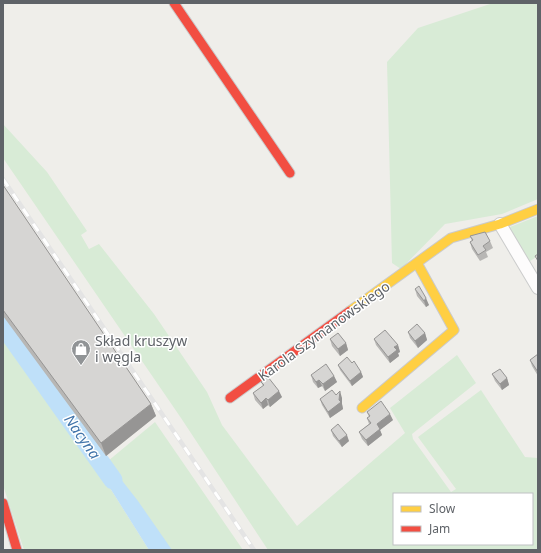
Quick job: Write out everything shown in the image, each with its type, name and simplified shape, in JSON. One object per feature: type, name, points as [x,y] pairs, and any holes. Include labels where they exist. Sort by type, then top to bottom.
[{"type":"street","points":[[174,3],[290,173]]},
{"type":"street","name":"Karola Szymanowskiego","points":[[230,398],[451,238],[500,224],[538,209]]},
{"type":"street","points":[[500,224],[538,288]]},
{"type":"street","points":[[362,408],[454,330],[417,264]]},
{"type":"street","points":[[3,503],[17,550]]},
{"type":"green space","points":[[493,3],[538,3],[538,199],[502,214],[445,224],[401,269],[392,263],[387,62],[418,28]]},
{"type":"green space","points":[[3,124],[47,172],[87,231],[81,235],[89,249],[99,244],[154,314],[207,392],[222,425],[297,526],[405,433],[390,408],[457,355],[476,383],[412,434],[413,439],[451,492],[456,489],[418,437],[481,390],[525,457],[538,458],[538,550],[268,550],[181,418],[3,158]]},
{"type":"green space","points":[[538,216],[538,256],[527,263],[511,235],[510,227]]},
{"type":"green space","points":[[3,334],[93,461],[149,550],[24,550],[3,485]]},
{"type":"green space","points":[[155,422],[243,550],[170,550],[108,461]]},
{"type":"water","points":[[102,455],[138,501],[172,550],[149,550],[93,461]]},
{"type":"building","name":"Skład kruszyw i węgla","points":[[3,185],[151,404],[101,443],[3,310]]},
{"type":"building","points":[[485,232],[490,241],[483,246],[486,250],[478,255],[470,242],[473,240],[470,236]]},
{"type":"building","points":[[538,254],[538,261],[535,256]]},
{"type":"building","points":[[419,286],[426,298],[424,301],[415,289]]},
{"type":"building","points":[[417,324],[425,333],[415,341],[408,332]]},
{"type":"building","points":[[385,330],[398,345],[394,347],[397,350],[388,357],[374,339]]},
{"type":"building","points":[[338,333],[346,343],[338,349],[330,339]]},
{"type":"building","points":[[538,354],[538,372],[530,360]]},
{"type":"building","points":[[347,357],[352,363],[354,361],[361,372],[350,381],[338,365]]},
{"type":"building","points":[[326,364],[334,376],[323,384],[319,380],[316,382],[311,375]]},
{"type":"building","points":[[500,369],[507,378],[500,384],[492,374]]},
{"type":"building","points":[[268,377],[279,391],[268,400],[266,398],[261,403],[253,393],[264,385],[261,382]]},
{"type":"building","points":[[332,390],[336,395],[340,391],[339,400],[341,402],[328,412],[320,399]]},
{"type":"building","points":[[381,401],[390,414],[377,424],[380,429],[366,440],[359,432],[371,423],[367,418],[370,416],[367,412]]},
{"type":"building","points":[[338,424],[347,435],[339,441],[331,430]]},
{"type":"waterway","name":"Nacyna","points":[[3,325],[113,480]]},
{"type":"railway","points":[[3,179],[254,550]]},
{"type":"traffic: slow","points":[[350,311],[451,238],[500,224],[538,209]]},
{"type":"traffic: slow","points":[[362,408],[454,330],[417,263]]},
{"type":"traffic: jam","points":[[174,3],[290,173]]},
{"type":"traffic: jam","points":[[230,398],[350,311]]},
{"type":"traffic: jam","points":[[3,503],[17,550]]},
{"type":"place","name":"Skład kruszyw i węgla","points":[[81,366]]}]
